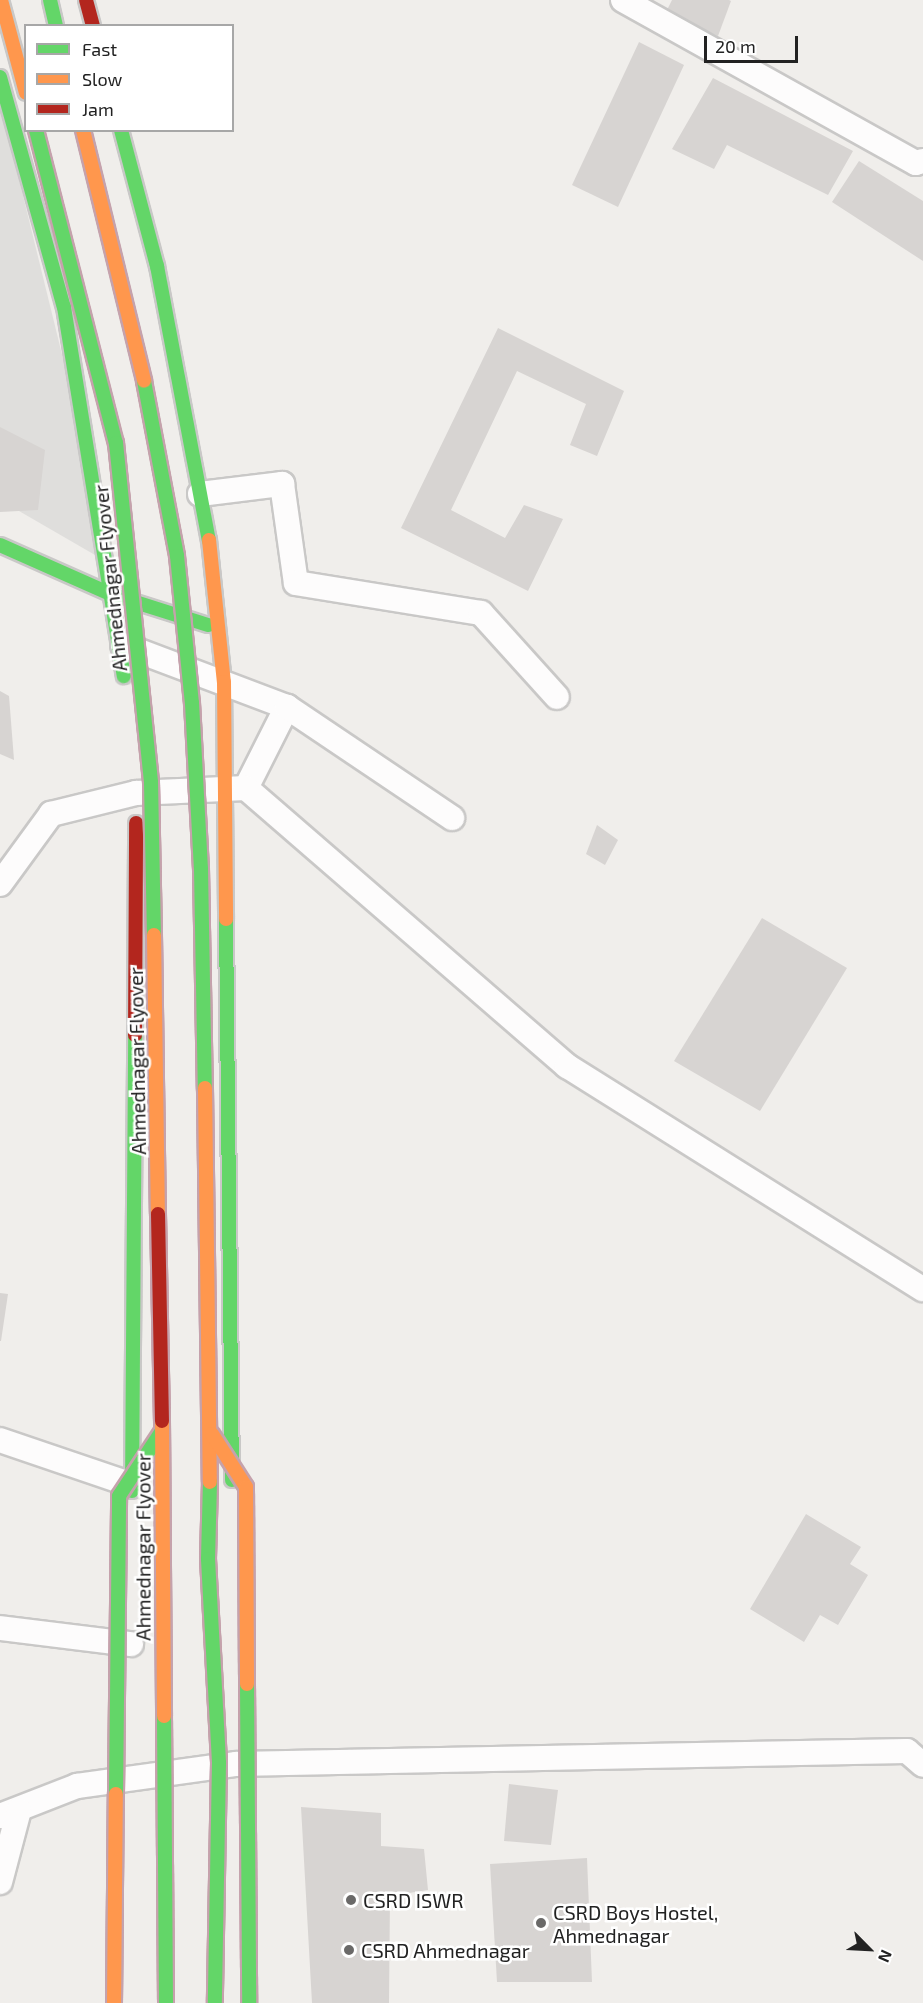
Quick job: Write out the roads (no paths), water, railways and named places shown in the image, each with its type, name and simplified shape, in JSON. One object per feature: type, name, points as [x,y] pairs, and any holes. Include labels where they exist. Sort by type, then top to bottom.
[{"type":"main road","points":[[1,0],[24,86]]},
{"type":"main road","points":[[50,0],[56,24]]},
{"type":"main road","points":[[86,0],[92,24]]},
{"type":"main road","points":[[0,77],[64,307],[121,644],[126,690]]},
{"type":"main road","name":"Ahmednagar Flyover","points":[[37,132],[116,442],[151,782],[162,1431],[165,2003]]},
{"type":"main road","points":[[83,132],[133,329],[165,488],[177,556],[190,692],[201,869],[212,1434],[208,1559],[219,1763],[215,2003]]},
{"type":"main road","points":[[122,132],[158,266],[215,572],[218,628],[236,788],[238,2003]]},
{"type":"main road","points":[[0,545],[113,595],[218,628]]},
{"type":"main road","points":[[129,2003],[136,788]]},
{"type":"main road","points":[[114,2003],[119,1496],[162,1431]]},
{"type":"main road","points":[[212,1434],[246,1487],[249,2003]]},
{"type":"street","points":[[623,0],[916,163],[923,161]]},
{"type":"street","points":[[201,494],[282,484],[296,583],[481,613],[557,697]]},
{"type":"street","points":[[121,644],[287,707],[452,818]]},
{"type":"street","points":[[236,788],[287,707]]},
{"type":"street","points":[[0,884],[51,814],[136,788],[236,788],[567,1066],[923,1289]]},
{"type":"street","points":[[0,1440],[132,1485]]},
{"type":"street","points":[[0,1628],[131,1644]]},
{"type":"street","points":[[0,1882],[9,1813],[77,1786],[236,1764],[907,1751],[923,1765]]},
{"type":"place","name":"CSRD ISWR","points":[[351,1900]]},
{"type":"place","name":"CSRD Boys Hostel, Ahmednagar","points":[[541,1923]]},
{"type":"place","name":"CSRD Ahmednagar","points":[[349,1950]]}]
